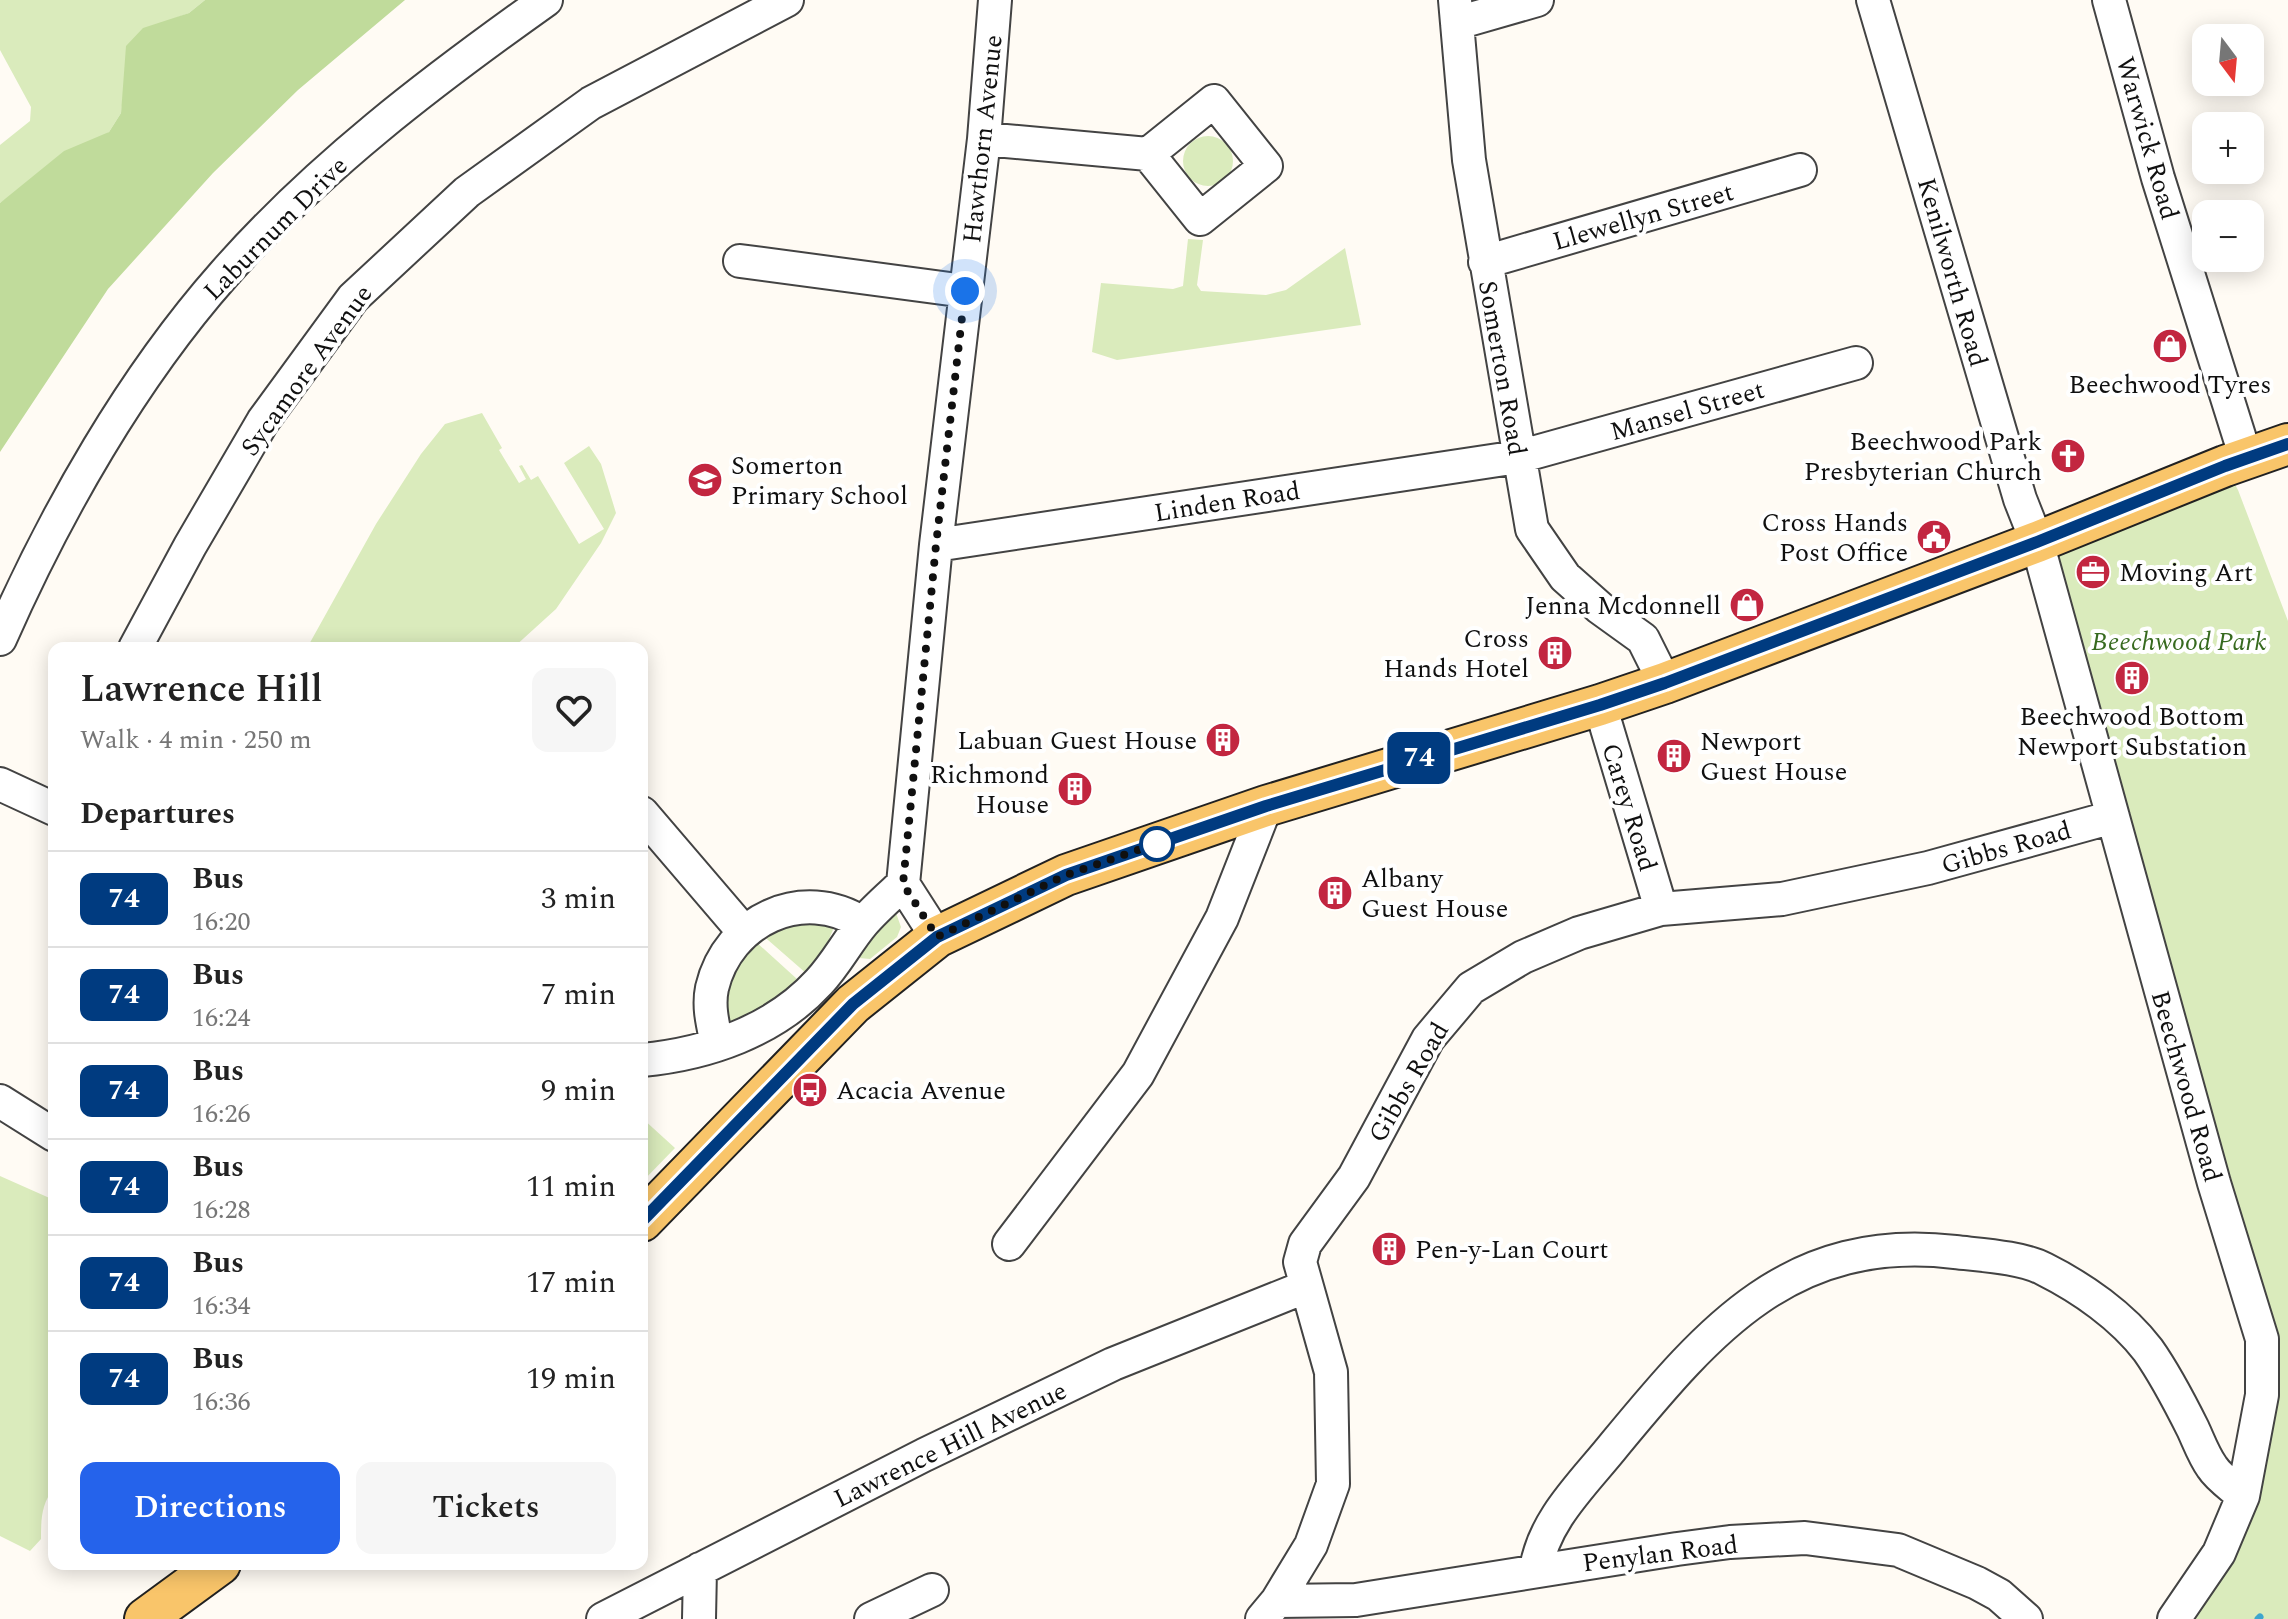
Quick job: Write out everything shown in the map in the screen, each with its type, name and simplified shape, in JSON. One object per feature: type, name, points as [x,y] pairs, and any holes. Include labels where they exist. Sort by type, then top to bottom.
[{"type":"main road","points":[[648,1215],[853,1004],[937,937],[1066,875],[1266,806],[1665,683],[2288,444]]},
{"type":"main road","points":[[145,1619],[212,1570]]},
{"type":"street","name":"Laburnum Drive","points":[[0,639],[52,534],[102,445],[155,362],[224,274],[295,202],[365,139],[472,53],[546,0]]},
{"type":"street","name":"Sycamore Avenue","points":[[138,642],[263,421],[353,298],[467,192],[591,103],[787,0]]},
{"type":"street","name":"Hawthorn Avenue","points":[[903,884],[936,545],[984,139],[995,0]]},
{"type":"street","points":[[1456,11],[1537,0]]},
{"type":"street","name":"Kenilworth Road","points":[[1873,0],[2020,499],[2037,542]]},
{"type":"street","name":"Warwick Road","points":[[2109,0],[2158,178],[2246,458]]},
{"type":"street","name":"Somerton Road","points":[[1456,11],[1469,160],[1532,529],[1565,577],[1600,608],[1643,639],[1665,683]]},
{"type":"street","points":[[984,139],[1148,154]]},
{"type":"street","name":"Llewellyn Street","points":[[1485,262],[1800,170]]},
{"type":"street","points":[[740,261],[965,291]]},
{"type":"street","name":"Mansel Street","points":[[1518,457],[1856,363]]},
{"type":"street","name":"Linden Road","points":[[936,545],[1518,457]]},
{"type":"street","name":"Beechwood Road","points":[[2037,542],[2214,1183],[2262,1339],[2262,1395],[2243,1496],[2219,1553],[2174,1619]]},
{"type":"street","name":"Carey Road","points":[[1600,705],[1661,909]]},
{"type":"street","points":[[0,784],[48,806]]},
{"type":"street","points":[[1009,1244],[1138,1074],[1222,918],[1266,806]]},
{"type":"street","name":"Gibbs Road","points":[[1270,1610],[1311,1545],[1333,1484],[1331,1372],[1305,1287],[1300,1262],[1305,1244],[1354,1177],[1428,1039],[1471,988],[1523,957],[1579,933],[1661,909],[1782,899],[1928,868],[2113,817]]},
{"type":"street","points":[[648,820],[743,931]]},
{"type":"street","points":[[648,1059],[685,1054],[778,1019],[799,1002],[834,964],[862,923],[903,884],[937,937]]},
{"type":"street","points":[[717,1044],[710,1009],[711,990],[728,951],[743,931],[787,910],[814,907],[833,909],[862,923]]},
{"type":"street","points":[[0,1101],[48,1131]]},
{"type":"street","points":[[1536,1570],[1539,1548],[1555,1518],[1665,1383],[1712,1335],[1783,1281],[1831,1260],[1878,1250],[1933,1249],[1987,1255],[2040,1267],[2084,1292],[2118,1319],[2147,1350],[2181,1406],[2213,1469],[2243,1496]]},
{"type":"street","name":"Lawrence Hill Avenue","points":[[603,1619],[924,1455],[1113,1364],[1305,1287]]},
{"type":"street","name":"Penylan Road","points":[[1270,1610],[1356,1600],[1730,1542],[1805,1538],[1898,1550],[1999,1595],[2026,1619]]},
{"type":"street","points":[[699,1619],[700,1569]]},
{"type":"street","points":[[871,1619],[932,1590]]},
{"type":"green space","points":[[0,0],[205,0],[189,13],[170,20],[125,82],[121,113],[109,132],[0,203],[0,145],[30,121],[31,107],[0,50]]},
{"type":"green space","points":[[205,0],[405,0],[298,90],[213,173],[108,289],[0,452],[0,203],[64,151],[109,132],[121,113],[126,46],[143,28],[189,13]]},
{"type":"green space","points":[[1208,136],[1226,143],[1233,161],[1226,179],[1208,186],[1190,179],[1183,161],[1190,143]]},
{"type":"green space","points":[[1188,239],[1203,240],[1197,285],[1201,291],[1266,295],[1286,290],[1345,248],[1361,325],[1117,360],[1092,352],[1101,283],[1173,289],[1183,286]]},
{"type":"green space","points":[[482,413],[519,483],[526,479],[519,466],[522,465],[531,480],[538,476],[579,544],[604,529],[564,463],[589,446],[601,464],[616,513],[601,543],[556,609],[520,642],[310,642],[376,524],[421,454],[445,424]]},
{"type":"green space","name":"Beechwood Park","points":[[2225,466],[2238,490],[2288,621],[2288,1619],[2174,1619],[2219,1553],[2262,1395],[2037,542]]},
{"type":"green space","points":[[891,908],[901,927],[897,937],[870,959],[859,958],[861,939]]},
{"type":"green space","points":[[784,920],[837,920],[827,944],[807,974],[759,932]]},
{"type":"green space","points":[[755,941],[797,979],[779,999],[729,1027],[725,1002],[729,981]]},
{"type":"green space","points":[[648,1123],[675,1148],[648,1176]]},
{"type":"green space","points":[[0,1176],[48,1197],[48,1498],[44,1506],[41,1539],[30,1551],[0,1536]]},
{"type":"bus line","name":"74","points":[[648,1215],[853,1004],[937,937],[1066,875],[1266,806],[1665,683],[2288,444]]},
{"type":"place","name":"Beechwood Tyres","points":[[2170,346]]},
{"type":"place","name":"Beechwood Park Presbyterian Church","points":[[2068,456]]},
{"type":"place","name":"Somerton Primary School","points":[[705,480]]},
{"type":"place","name":"Cross Hands Post Office","points":[[1934,537]]},
{"type":"place","name":"Moving Art","points":[[2093,572]]},
{"type":"place","name":"Jenna Mcdonnell","points":[[1747,605]]},
{"type":"place","name":"Cross Hands Hotel","points":[[1555,653]]},
{"type":"place","name":"Beechwood Bottom Newport Substation","points":[[2132,678]]},
{"type":"place","name":"Labuan Guest House","points":[[1223,740]]},
{"type":"place","name":"Newport Guest House","points":[[1674,756]]},
{"type":"place","name":"Richmond House","points":[[1075,789]]},
{"type":"place","name":"Albany Guest House","points":[[1335,893]]},
{"type":"place","name":"Acacia Avenue","points":[[810,1090]]},
{"type":"place","name":"Pen-y-Lan Court","points":[[1389,1249]]},
{"type":"route","points":[[965,291],[936,545],[903,884],[937,937],[1066,875],[1164,841],[1157,844]]}]
